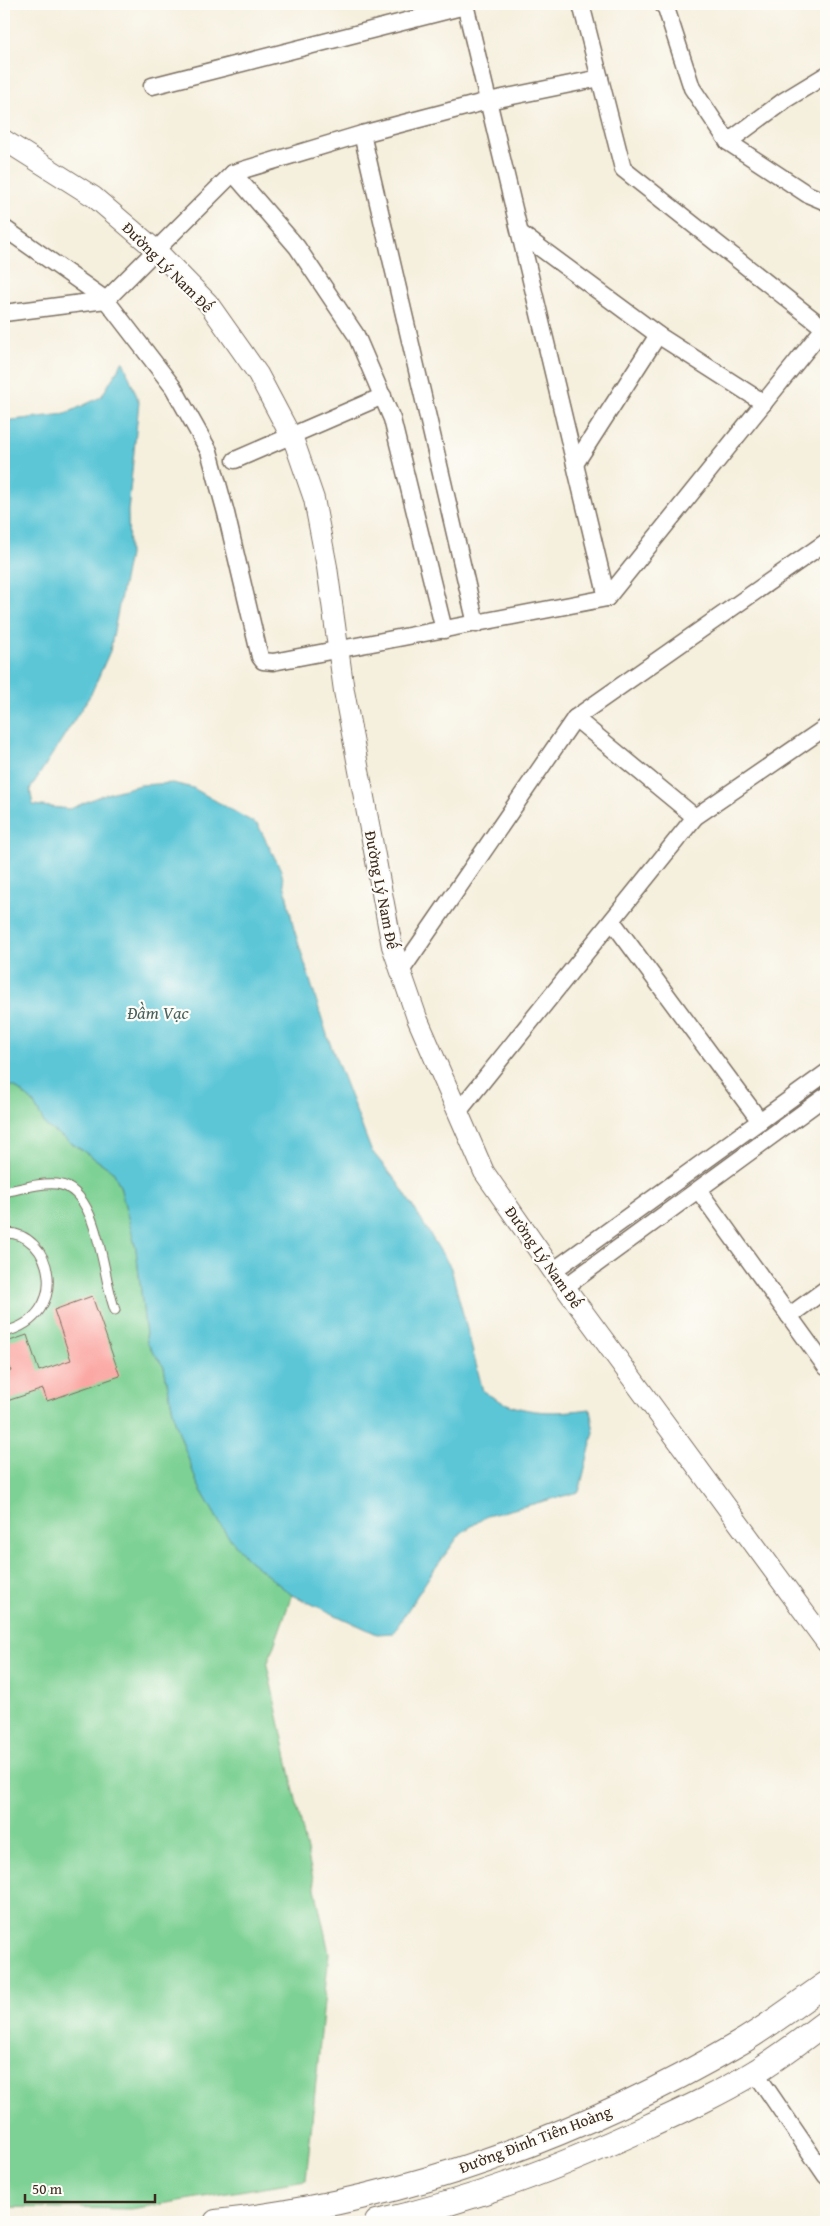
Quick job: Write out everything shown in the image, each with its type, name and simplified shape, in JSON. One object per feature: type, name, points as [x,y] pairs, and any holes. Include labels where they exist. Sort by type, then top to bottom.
[{"type":"main road","name":"Đường Đinh Tiên Hoàng","points":[[216,2222],[311,2208],[398,2188],[544,2138],[620,2105],[739,2043],[826,1984]]},
{"type":"main road","points":[[377,2222],[405,2219],[476,2197],[576,2160],[678,2113],[755,2072],[826,2022]]},
{"type":"main road","points":[[739,2043],[755,2072]]},
{"type":"main road","points":[[398,2188],[405,2219]]},
{"type":"street","points":[[4,228],[106,300],[173,387],[209,451],[226,513],[260,657],[264,661],[273,662],[338,651],[607,598],[824,328],[623,169],[581,4]]},
{"type":"street","points":[[152,86],[465,5],[607,598]]},
{"type":"street","points":[[667,5],[692,88],[728,142],[807,194],[826,202]]},
{"type":"street","points":[[728,142],[785,100],[825,77]]},
{"type":"street","points":[[4,313],[106,300],[233,173],[362,134],[488,101],[600,78]]},
{"type":"street","points":[[362,134],[476,624]]},
{"type":"street","name":"Đường Lý Nam Đế","points":[[4,140],[94,197],[157,251],[208,303],[258,374],[290,434],[314,499],[327,567],[344,692],[392,946],[418,1018],[484,1172],[553,1271],[824,1635]]},
{"type":"street","points":[[233,173],[298,247],[356,335],[392,419],[444,630]]},
{"type":"street","points":[[520,233],[658,335],[764,403]]},
{"type":"street","points":[[575,464],[658,335]]},
{"type":"street","points":[[235,460],[290,434],[383,396]]},
{"type":"street","points":[[401,971],[576,718],[826,542]]},
{"type":"street","points":[[576,718],[695,817]]},
{"type":"street","points":[[458,1112],[695,817],[826,727]]},
{"type":"street","points":[[612,921],[760,1121]]},
{"type":"street","points":[[553,1271],[826,1073]]},
{"type":"street","points":[[565,1287],[699,1191],[826,1096]]},
{"type":"street","points":[[699,1191],[826,1367]]},
{"type":"street","points":[[789,1316],[826,1289]]},
{"type":"street","points":[[755,2072],[826,2176]]},
{"type":"lane","points":[[4,1192],[40,1184],[56,1184],[69,1186],[77,1192],[86,1206],[96,1236],[115,1310]]},
{"type":"lane","points":[[4,1234],[11,1233],[22,1237],[43,1256],[49,1284],[47,1297],[36,1315],[18,1328],[4,1332]]},
{"type":"green space","points":[[4,1085],[15,1087],[33,1102],[46,1126],[113,1171],[120,1186],[136,1249],[147,1343],[164,1367],[175,1421],[197,1483],[225,1532],[247,1559],[292,1595],[267,1665],[329,1953],[306,2180],[131,2209],[4,2207]]},
{"type":"water","name":"Đầm Vạc","points":[[123,361],[139,402],[128,511],[129,555],[110,651],[91,694],[30,789],[33,805],[70,809],[102,795],[140,785],[173,783],[193,788],[258,825],[281,870],[294,929],[328,1038],[371,1150],[398,1183],[451,1268],[483,1391],[509,1405],[522,1409],[561,1412],[590,1409],[594,1432],[579,1492],[487,1516],[461,1533],[431,1574],[393,1633],[377,1634],[292,1595],[247,1559],[225,1532],[197,1483],[175,1421],[164,1367],[147,1343],[136,1249],[120,1186],[113,1171],[46,1126],[33,1102],[15,1087],[4,1085],[4,421],[65,414],[101,397]]},
{"type":"building","points":[[92,1296],[120,1376],[47,1401],[43,1389],[4,1402],[4,1373],[11,1371],[4,1350],[4,1343],[27,1335],[39,1371],[71,1360],[54,1310]]}]
